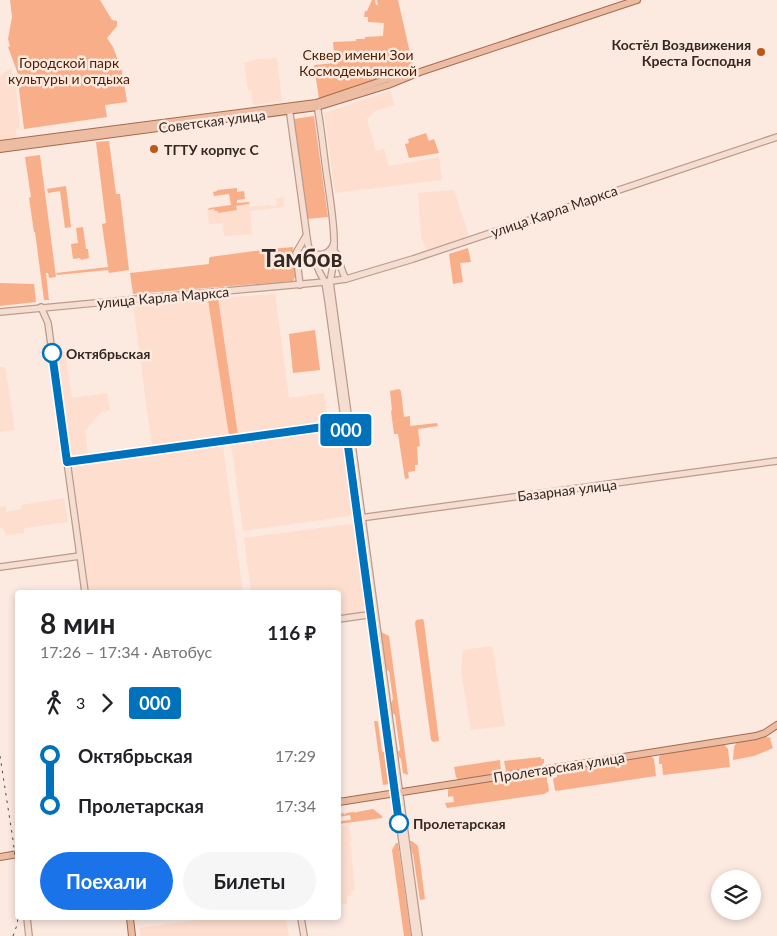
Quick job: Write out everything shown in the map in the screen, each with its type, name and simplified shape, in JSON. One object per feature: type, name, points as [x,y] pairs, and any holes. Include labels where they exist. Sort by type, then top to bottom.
[{"type":"main road","name":"Советская улица","points":[[0,149],[317,105],[412,71],[420,72],[637,0]]},
{"type":"main road","points":[[317,105],[335,250],[342,274],[346,279]]},
{"type":"main road","name":"Советская улица","points":[[0,144],[290,109]]},
{"type":"main road","points":[[290,109],[309,250],[328,282],[419,936]]},
{"type":"main road","name":"улица Карла Маркса","points":[[0,312],[300,285],[346,279],[413,259],[777,137]]},
{"type":"main road","points":[[300,285],[296,254],[306,236]]},
{"type":"main road","points":[[309,250],[317,254],[324,254],[332,248],[334,242]]},
{"type":"main road","points":[[328,282],[333,271],[335,250]]},
{"type":"main road","points":[[41,307],[48,322],[85,590]]},
{"type":"main road","points":[[67,462],[347,424]]},
{"type":"main road","name":"Базарная улица","points":[[360,518],[777,461]]},
{"type":"main road","points":[[0,568],[80,556]]},
{"type":"main road","points":[[341,619],[373,614]]},
{"type":"main road","name":"Пролетарская улица","points":[[341,802],[756,736],[765,733],[777,725]]},
{"type":"main road","points":[[398,793],[414,936]]},
{"type":"main road","points":[[0,856],[15,854]]},
{"type":"main road","points":[[27,920],[29,936]]},
{"type":"main road","points":[[130,920],[132,936]]},
{"type":"main road","points":[[301,920],[304,936]]},
{"type":"shaded area","points":[[277,58],[282,101],[253,105],[251,91],[248,91],[244,63],[258,59]]},
{"type":"shaded area","points":[[11,68],[14,76],[20,74],[22,79],[21,85],[16,89],[20,128],[16,129],[17,139],[0,141],[0,76]]},
{"type":"shaded area","points":[[390,91],[394,105],[375,111],[367,119],[376,151],[384,149],[389,166],[439,157],[442,180],[335,193],[324,113]]},
{"type":"shaded area","points":[[454,190],[468,236],[465,239],[427,250],[421,237],[418,193]]},
{"type":"shaded area","points":[[283,197],[284,207],[250,211],[252,234],[224,236],[223,223],[209,224],[207,209],[218,210],[219,213],[236,210],[236,206],[249,204],[250,201],[251,205],[249,207],[251,208],[253,206],[277,206],[276,199]]},
{"type":"shaded area","points":[[275,294],[289,398],[324,393],[328,421],[238,433],[218,298]]},
{"type":"shaded area","points":[[208,296],[229,436],[152,447],[133,305]]},
{"type":"shaded area","points":[[65,352],[72,398],[107,393],[110,410],[101,412],[85,431],[88,453],[71,455],[58,353]]},
{"type":"shaded area","points":[[0,367],[5,367],[15,430],[0,432]]},
{"type":"shaded area","points":[[335,428],[342,430],[352,514],[349,516],[243,531],[231,443]]},
{"type":"shaded area","points":[[223,446],[243,590],[89,590],[72,467]]},
{"type":"shaded area","points":[[64,498],[68,522],[25,528],[24,533],[6,535],[3,528],[0,528],[0,507],[6,506],[6,512],[22,509],[21,505]]},
{"type":"shaded area","points":[[353,525],[355,527],[365,609],[361,612],[341,615],[341,590],[251,590],[244,538]]},
{"type":"shaded area","points":[[492,646],[505,726],[471,730],[461,671],[463,650]]},
{"type":"shaded area","points":[[349,824],[355,890],[351,891],[352,895],[347,896],[347,904],[341,905],[341,826]]},
{"type":"shaded area","points":[[198,920],[286,920],[289,936],[140,936],[139,928]]},
{"type":"green space","name":"Городской парк культуры и отдыха","points":[[10,0],[100,0],[112,20],[117,21],[117,26],[107,38],[113,47],[122,71],[127,102],[105,105],[107,117],[24,129],[19,89],[22,80],[8,47],[10,46],[8,39],[12,17]]},
{"type":"green space","name":"Cквер имени Зои Космодемьянской","points":[[372,0],[375,0],[376,5],[378,5],[377,0],[398,0],[413,66],[319,99],[314,65],[335,63],[333,42],[356,41],[356,39],[365,39],[365,37],[383,36],[384,23],[368,22],[368,17],[364,17],[365,11],[367,11]]},
{"type":"green space","points":[[314,116],[328,217],[307,219],[294,119]]},
{"type":"green space","points":[[426,133],[429,141],[434,139],[439,153],[409,158],[405,144],[409,143],[408,139]]},
{"type":"green space","points":[[109,141],[116,194],[120,194],[129,270],[109,273],[108,270],[57,275],[56,273],[108,267],[102,224],[106,223],[96,142]]},
{"type":"green space","points":[[40,155],[56,277],[49,278],[48,273],[46,273],[49,300],[44,300],[25,157]]},
{"type":"green space","points":[[66,186],[71,227],[65,228],[60,191],[48,193],[47,189]]},
{"type":"green space","points":[[237,188],[237,192],[244,191],[245,199],[237,200],[237,203],[249,202],[249,204],[236,206],[237,210],[218,213],[214,209],[208,210],[209,208],[231,205],[229,194],[214,196],[213,192]]},
{"type":"green space","points":[[83,227],[89,258],[73,259],[71,244],[78,243],[76,228]]},
{"type":"green space","points":[[293,247],[296,275],[293,281],[133,294],[130,273],[209,264],[210,257]]},
{"type":"green space","points":[[468,248],[471,262],[460,263],[463,282],[453,284],[449,254]]},
{"type":"green space","points":[[0,283],[34,284],[36,302],[0,306]]},
{"type":"green space","points":[[218,298],[238,435],[229,436],[208,300]]},
{"type":"green space","points":[[315,330],[320,370],[293,373],[289,334]]},
{"type":"green space","points":[[399,389],[401,391],[404,417],[410,416],[410,426],[437,423],[438,426],[418,429],[420,446],[417,447],[418,465],[415,465],[415,471],[408,472],[409,478],[405,479],[398,434],[394,434],[391,411],[390,391]]},
{"type":"green space","points":[[423,619],[439,741],[433,742],[431,740],[415,623],[416,620]]},
{"type":"green space","points":[[381,632],[389,636],[408,775],[403,773],[398,752],[400,750],[395,715],[392,713],[391,703],[393,699],[389,671],[386,670]]},
{"type":"green space","points":[[374,721],[378,722],[382,751],[385,753],[390,784],[383,785]]},
{"type":"green space","points":[[766,737],[772,738],[770,739],[773,748],[754,756],[733,760],[734,747],[737,742]]},
{"type":"green space","points":[[724,744],[728,749],[730,767],[663,775],[662,764],[659,764],[659,757],[661,755]]},
{"type":"green space","points":[[651,756],[654,759],[656,776],[555,790],[553,779],[557,777],[557,772],[560,770]]},
{"type":"green space","points":[[541,757],[541,759],[544,759],[542,767],[506,771],[504,761]]},
{"type":"green space","points":[[500,760],[501,770],[499,773],[459,780],[456,777],[454,767]]},
{"type":"green space","points":[[538,774],[547,776],[549,791],[544,794],[447,808],[445,803],[454,802],[453,796],[448,797],[449,787]]},
{"type":"green space","points":[[373,809],[382,818],[341,824],[341,821],[351,820],[350,815],[341,817],[341,814],[344,813],[345,815],[346,813]]},
{"type":"green space","points":[[410,841],[418,846],[425,899],[420,900]]},
{"type":"green space","points":[[396,843],[398,843],[411,936],[404,936],[392,850]]},
{"type":"railway","points":[[0,756],[15,856]]},
{"type":"railway","points":[[13,936],[18,920]]},
{"type":"bus line","name":"000","points":[[52,353],[67,462],[345,424],[399,823]]},
{"type":"place","name":"Костёл Воздвижения Креста Господня","points":[[761,52]]},
{"type":"place","name":"ТГТУ корпус С","points":[[154,149]]},
{"type":"place","name":"Октябрьская","points":[[52,353]]},
{"type":"place","name":"Пролетарская","points":[[399,823]]},
{"type":"district","name":"Тамбов","points":[[302,257]]}]
